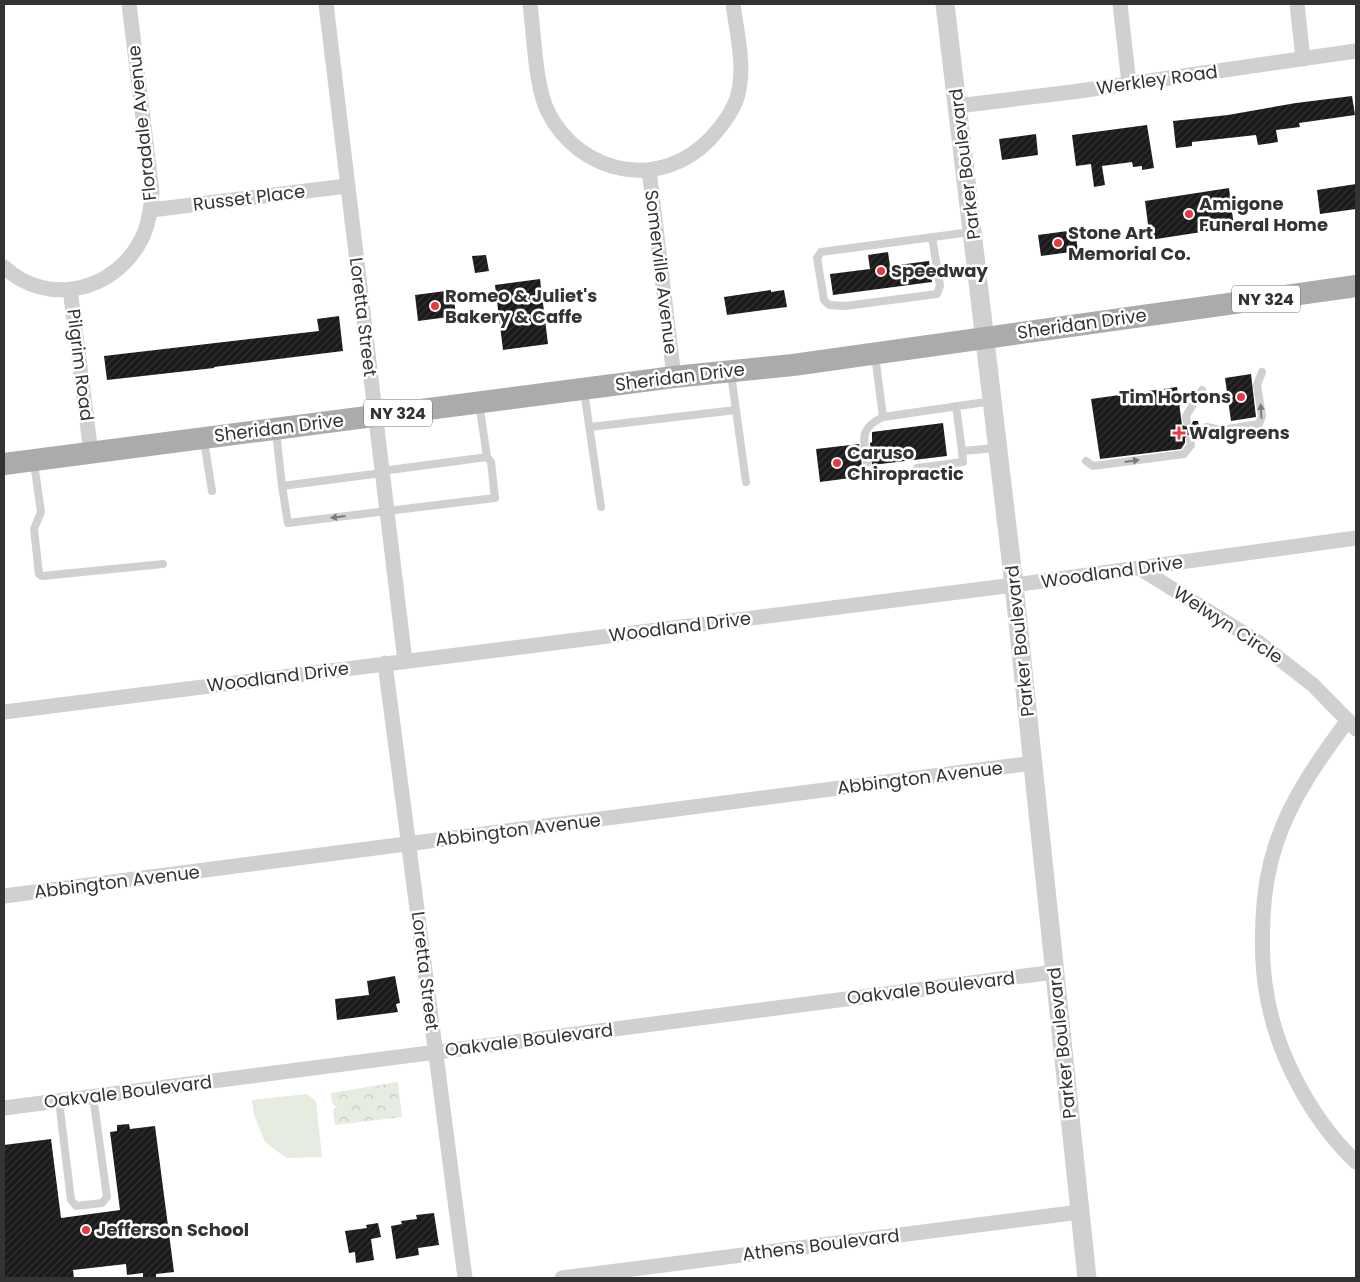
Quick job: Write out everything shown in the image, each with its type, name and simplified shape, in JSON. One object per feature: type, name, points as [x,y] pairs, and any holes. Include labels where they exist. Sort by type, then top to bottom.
[{"type":"main road","name":"Sheridan Drive","points":[[4,464],[674,377],[731,372],[1356,286]]},
{"type":"street","name":"Floradale Avenue","points":[[70,289],[87,286],[117,270],[130,257],[141,241],[151,210],[152,192],[129,4]]},
{"type":"street","name":"Loretta Street","points":[[326,4],[405,661]]},
{"type":"street","points":[[530,4],[540,91],[547,110],[556,125],[583,152],[601,161],[622,168],[649,170]]},
{"type":"street","name":"Somerville Avenue","points":[[674,377],[649,170],[669,166],[703,146],[729,115],[736,99],[740,82],[740,64],[733,4]]},
{"type":"street","name":"Parker Boulevard","points":[[945,4],[1014,585],[1087,1278]]},
{"type":"street","points":[[1120,4],[1129,84]]},
{"type":"street","points":[[1297,4],[1303,59]]},
{"type":"street","name":"Werkley Road","points":[[958,106],[1129,84],[1356,51]]},
{"type":"street","name":"Russet Place","points":[[151,210],[347,186]]},
{"type":"street","name":"Pilgrim Road","points":[[4,266],[26,282],[42,288],[54,290],[70,289],[91,452]]},
{"type":"street","name":"Woodland Drive","points":[[4,712],[1014,585],[1356,538]]},
{"type":"street","name":"Welwyn Circle","points":[[1138,568],[1258,642],[1313,686],[1352,724]]},
{"type":"street","name":"Loretta Street","points":[[385,663],[465,1278]]},
{"type":"street","points":[[1352,724],[1310,774],[1288,813],[1278,837],[1267,878],[1262,939],[1265,985],[1277,1037],[1286,1059],[1302,1091],[1319,1118],[1338,1145],[1356,1162]]},
{"type":"street","name":"Abbington Avenue","points":[[4,896],[1033,763]]},
{"type":"street","name":"Oakvale Boulevard","points":[[4,1108],[1055,972]]},
{"type":"street","name":"Athens Boulevard","points":[[562,1278],[1080,1212]]},
{"type":"lane","points":[[932,237],[940,286],[936,294],[845,306],[829,305],[824,300],[817,258],[821,252],[932,237],[973,232]]},
{"type":"lane","points":[[875,353],[883,417]]},
{"type":"lane","points":[[731,372],[746,482]]},
{"type":"lane","points":[[1207,427],[1220,430],[1258,424],[1262,416],[1258,385],[1262,372]]},
{"type":"lane","points":[[584,389],[601,507]]},
{"type":"lane","points":[[1187,422],[1186,416],[1202,390]]},
{"type":"lane","points":[[867,463],[864,437],[867,426],[883,417],[993,401]]},
{"type":"lane","points":[[276,429],[288,522],[495,498],[491,462],[487,457],[479,402]]},
{"type":"lane","points":[[917,468],[963,462],[956,406]]},
{"type":"lane","points":[[590,427],[736,410]]},
{"type":"lane","points":[[204,438],[212,491]]},
{"type":"lane","points":[[1086,461],[1094,466],[1184,454],[1190,446],[1190,440]]},
{"type":"lane","points":[[962,451],[998,448]]},
{"type":"lane","points":[[282,486],[487,457]]},
{"type":"lane","points":[[34,460],[41,512],[34,529],[39,574],[42,576],[163,564]]},
{"type":"lane","points":[[59,1101],[71,1200],[76,1206],[102,1203],[106,1197],[94,1096]]},
{"type":"green space","points":[[398,1082],[402,1117],[335,1125],[333,1111],[336,1107],[332,1103],[331,1093]]},
{"type":"green space","points":[[307,1094],[316,1101],[322,1157],[286,1158],[265,1142],[254,1115],[252,1100]]},
{"type":"building","points":[[1352,96],[1355,115],[1299,123],[1300,127],[1276,130],[1278,142],[1258,145],[1256,135],[1192,142],[1192,146],[1176,148],[1173,121],[1228,115],[1296,103]]},
{"type":"building","points":[[1147,125],[1154,168],[1142,170],[1142,166],[1133,167],[1132,162],[1102,166],[1105,185],[1094,187],[1091,164],[1076,166],[1072,135]]},
{"type":"building","points":[[1036,134],[1038,155],[1002,160],[999,139]]},
{"type":"building","points":[[1356,184],[1356,209],[1320,214],[1317,190]]},
{"type":"building","name":"Amigone Funeral Home","points":[[1229,188],[1234,227],[1150,240],[1145,201]]},
{"type":"building","name":"Stone Art Memorial Co.","points":[[1075,230],[1078,251],[1041,256],[1038,235]]},
{"type":"building","name":"Speedway","points":[[888,252],[890,266],[929,261],[932,282],[833,295],[830,274],[870,269],[868,255]]},
{"type":"building","points":[[486,255],[489,271],[475,273],[472,256]]},
{"type":"building","points":[[540,279],[548,344],[503,350],[495,285]]},
{"type":"building","name":"Romeo & Juliet's Bakery & Caffe","points":[[453,290],[456,316],[418,321],[415,295]]},
{"type":"building","points":[[771,290],[771,292],[784,290],[787,307],[727,315],[724,297]]},
{"type":"building","points":[[339,316],[343,351],[107,380],[104,356],[319,331],[317,319]]},
{"type":"building","name":"Tim Hortons","points":[[1251,374],[1256,417],[1231,421],[1225,378]]},
{"type":"building","name":"Walgreens","points":[[1177,387],[1182,425],[1188,427],[1193,421],[1198,421],[1201,438],[1196,439],[1192,435],[1188,435],[1181,449],[1100,459],[1091,399]]},
{"type":"building","points":[[943,423],[947,456],[872,465],[870,443],[872,442],[872,432]]},
{"type":"building","name":"Caruso Chiropractic","points":[[859,444],[862,466],[857,467],[858,477],[820,482],[816,449]]},
{"type":"building","points":[[395,976],[400,1003],[396,1004],[398,1012],[337,1020],[335,999],[369,995],[367,981]]},
{"type":"building","points":[[129,1124],[130,1129],[155,1126],[174,1272],[156,1274],[156,1278],[143,1278],[143,1273],[127,1275],[126,1264],[73,1270],[74,1278],[4,1278],[4,1145],[51,1139],[61,1218],[120,1210],[110,1132],[117,1131],[117,1125]]},
{"type":"building","points":[[434,1213],[439,1245],[418,1248],[419,1255],[396,1259],[391,1226],[402,1224],[401,1221],[417,1219],[416,1215]]},
{"type":"building","points":[[378,1223],[381,1237],[371,1239],[374,1260],[356,1263],[355,1252],[349,1253],[345,1231],[367,1228],[366,1225]]},
{"type":"place","name":"Amigone Funeral Home","points":[[1189,214]]},
{"type":"place","name":"Stone Art Memorial Co.","points":[[1058,243]]},
{"type":"place","name":"Speedway","points":[[881,271]]},
{"type":"place","name":"Romeo & Juliet's Bakery & Caffe","points":[[435,306]]},
{"type":"place","name":"Tim Hortons","points":[[1241,397]]},
{"type":"place","name":"Walgreens","points":[[1179,433]]},
{"type":"place","name":"Caruso Chiropractic","points":[[837,463]]},
{"type":"place","name":"Jefferson School","points":[[86,1230]]}]
